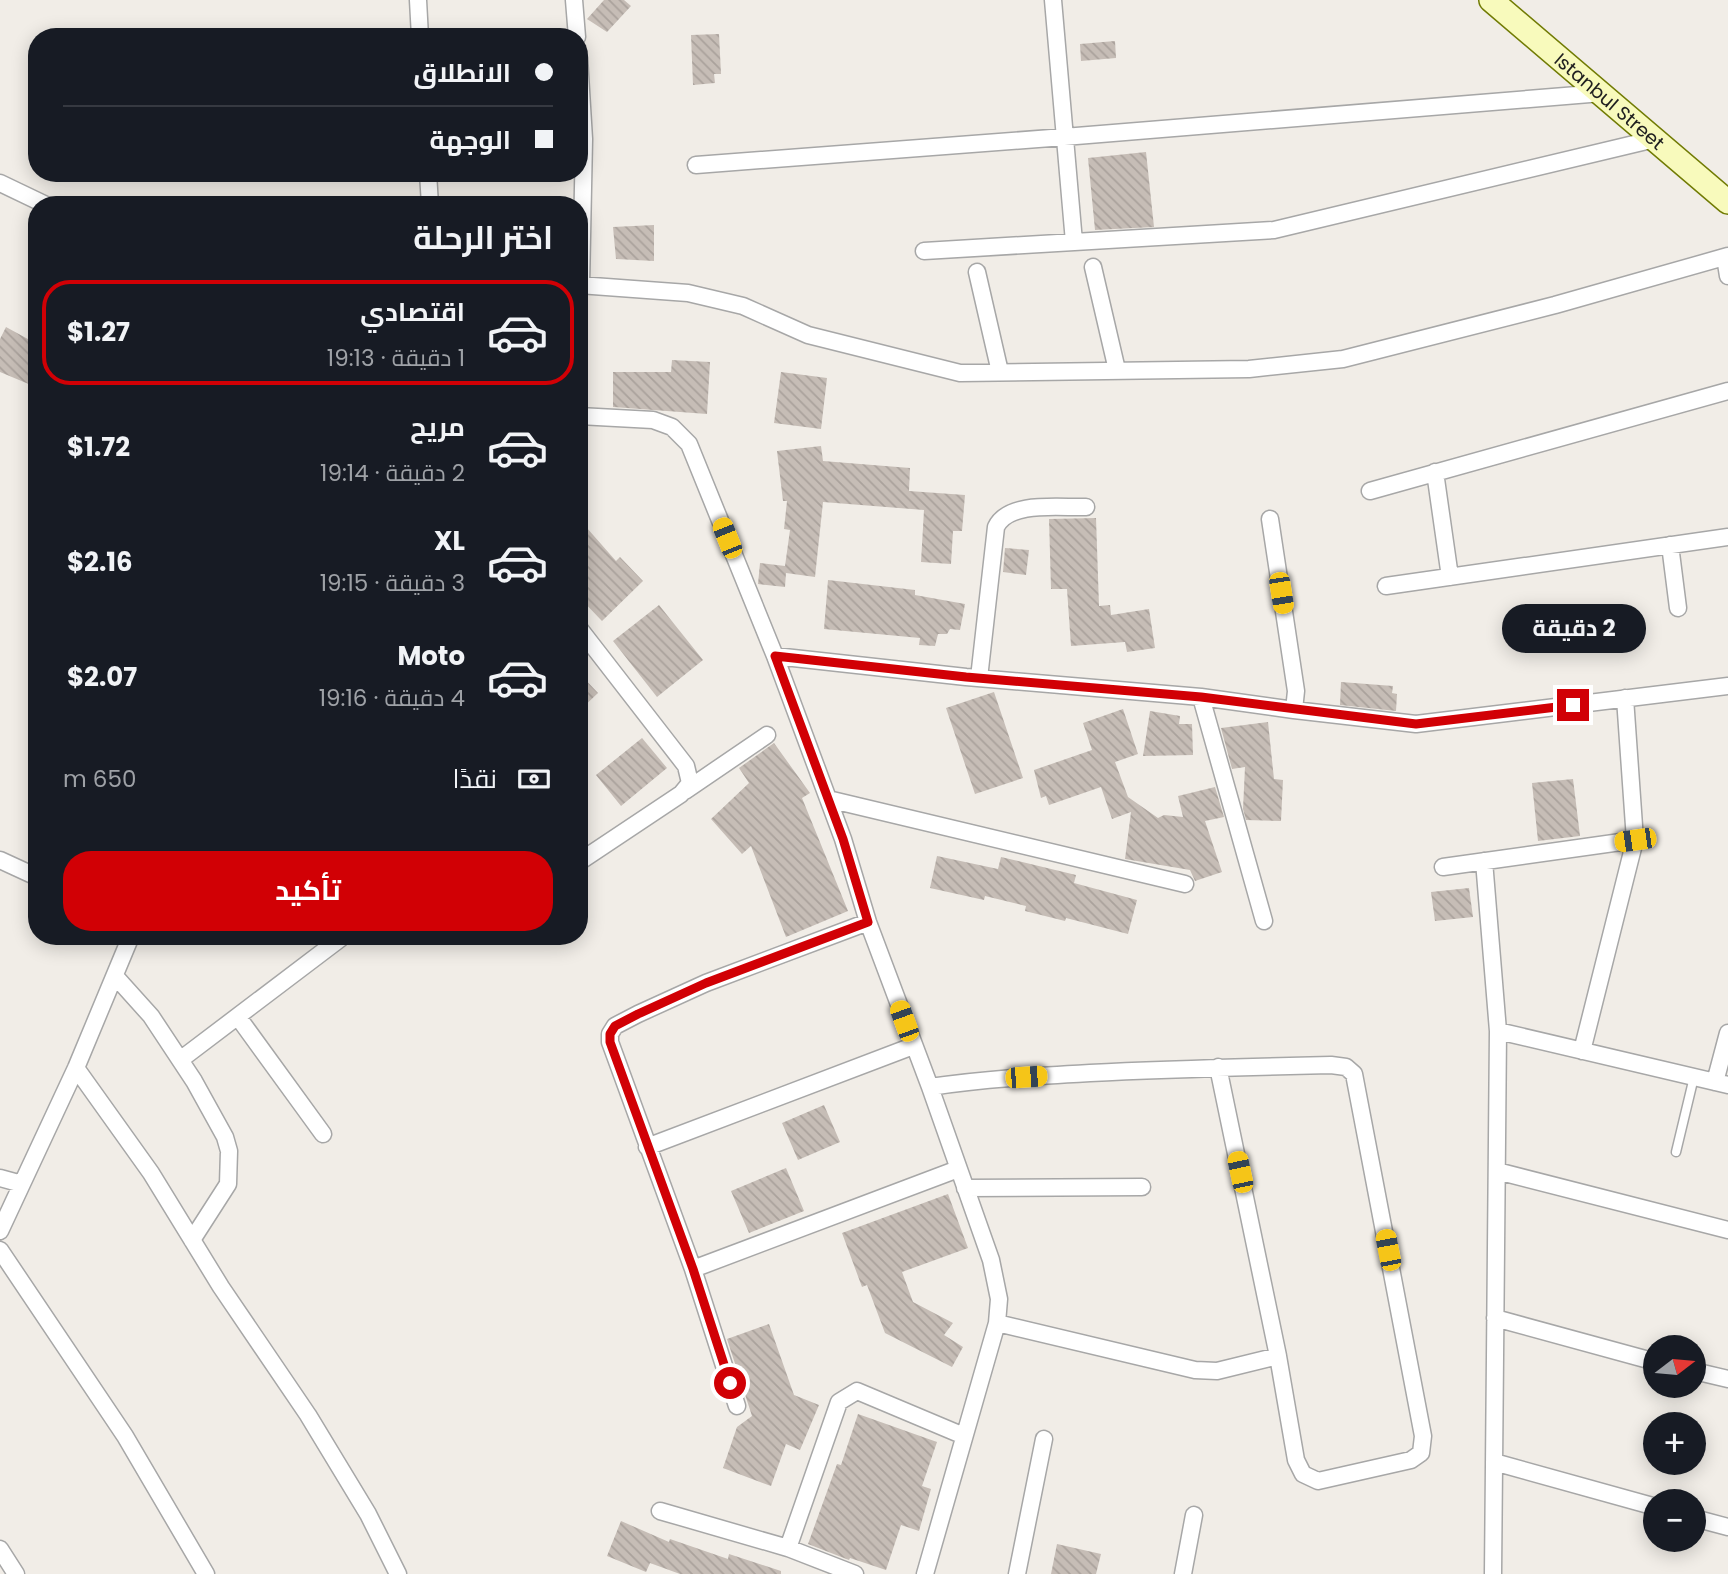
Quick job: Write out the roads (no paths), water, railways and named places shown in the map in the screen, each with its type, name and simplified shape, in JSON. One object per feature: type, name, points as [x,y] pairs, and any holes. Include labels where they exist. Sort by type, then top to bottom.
[{"type":"street","points":[[418,0],[420,28]]},
{"type":"street","points":[[574,0],[576,28]]},
{"type":"street","points":[[1053,0],[1074,242]]},
{"type":"street","name":"Istanbul Street","points":[[1491,0],[1728,202]]},
{"type":"street","points":[[696,165],[1602,93]]},
{"type":"street","points":[[924,251],[1274,230],[1655,138]]},
{"type":"street","points":[[0,183],[28,196]]},
{"type":"street","points":[[588,286],[688,293],[743,306],[808,335],[960,373],[1249,369],[1343,359],[1727,257],[1728,276]]},
{"type":"street","points":[[1094,267],[1116,370]]},
{"type":"street","points":[[977,272],[1000,372]]},
{"type":"street","points":[[1370,491],[1728,391]]},
{"type":"street","points":[[588,416],[653,420],[672,427],[689,444],[775,656],[843,839],[868,922],[991,1260],[999,1299],[998,1323],[925,1574]]},
{"type":"street","points":[[1435,472],[1450,577]]},
{"type":"street","points":[[979,678],[998,522],[1012,511],[1023,509],[1086,507]]},
{"type":"street","points":[[1270,519],[1296,691],[1294,710]]},
{"type":"street","points":[[1386,586],[1728,537]]},
{"type":"street","points":[[1670,545],[1678,608]]},
{"type":"street","points":[[588,640],[686,766],[690,783],[681,794]]},
{"type":"street","points":[[775,656],[979,678],[1201,697],[1416,724],[1728,686]]},
{"type":"street","points":[[1201,697],[1264,921]]},
{"type":"street","points":[[1582,1051],[1635,840],[1625,698]]},
{"type":"street","points":[[588,856],[767,736]]},
{"type":"street","points":[[828,799],[1185,884]]},
{"type":"street","points":[[1443,867],[1635,840]]},
{"type":"street","points":[[0,860],[28,873]]},
{"type":"street","points":[[1484,861],[1498,1031],[1493,1574]]},
{"type":"street","points":[[737,1406],[693,1269],[647,1147],[610,1042],[610,1034],[615,1026],[706,983],[868,922]]},
{"type":"street","points":[[0,1231],[76,1068],[127,945]]},
{"type":"street","points":[[180,1060],[332,945]]},
{"type":"street","points":[[115,976],[151,1016],[225,1137],[229,1151],[228,1184],[192,1240]]},
{"type":"street","points":[[238,1017],[323,1133]]},
{"type":"street","points":[[1498,1031],[1721,1084],[1728,1033]]},
{"type":"street","points":[[647,1147],[913,1046]]},
{"type":"street","points":[[930,1087],[975,1080],[1218,1067],[1346,1067],[1354,1074],[1423,1436],[1420,1453],[1411,1460],[1318,1481],[1303,1474],[1296,1460],[1278,1356],[1218,1067]]},
{"type":"street","points":[[76,1068],[150,1173],[221,1287],[308,1415],[368,1514],[398,1574]]},
{"type":"street","points":[[693,1269],[958,1169]]},
{"type":"street","points":[[1497,1171],[1728,1230]]},
{"type":"street","points":[[0,1178],[22,1184]]},
{"type":"street","points":[[965,1188],[1142,1187]]},
{"type":"street","points":[[0,1250],[125,1437],[206,1574]]},
{"type":"street","points":[[1496,1318],[1643,1358]]},
{"type":"street","points":[[998,1323],[1195,1370],[1217,1371],[1278,1356]]},
{"type":"street","points":[[1706,1374],[1728,1379]]},
{"type":"street","points":[[788,1548],[839,1402],[857,1391],[964,1436]]},
{"type":"street","points":[[1017,1574],[1044,1439]]},
{"type":"street","points":[[1494,1462],[1643,1503]]},
{"type":"street","points":[[660,1511],[788,1548],[856,1574]]},
{"type":"street","points":[[1183,1574],[1194,1515]]},
{"type":"street","points":[[1706,1521],[1728,1527]]},
{"type":"street","points":[[0,1549],[16,1574]]},
{"type":"lane","points":[[1676,1152],[1694,1077]]}]
